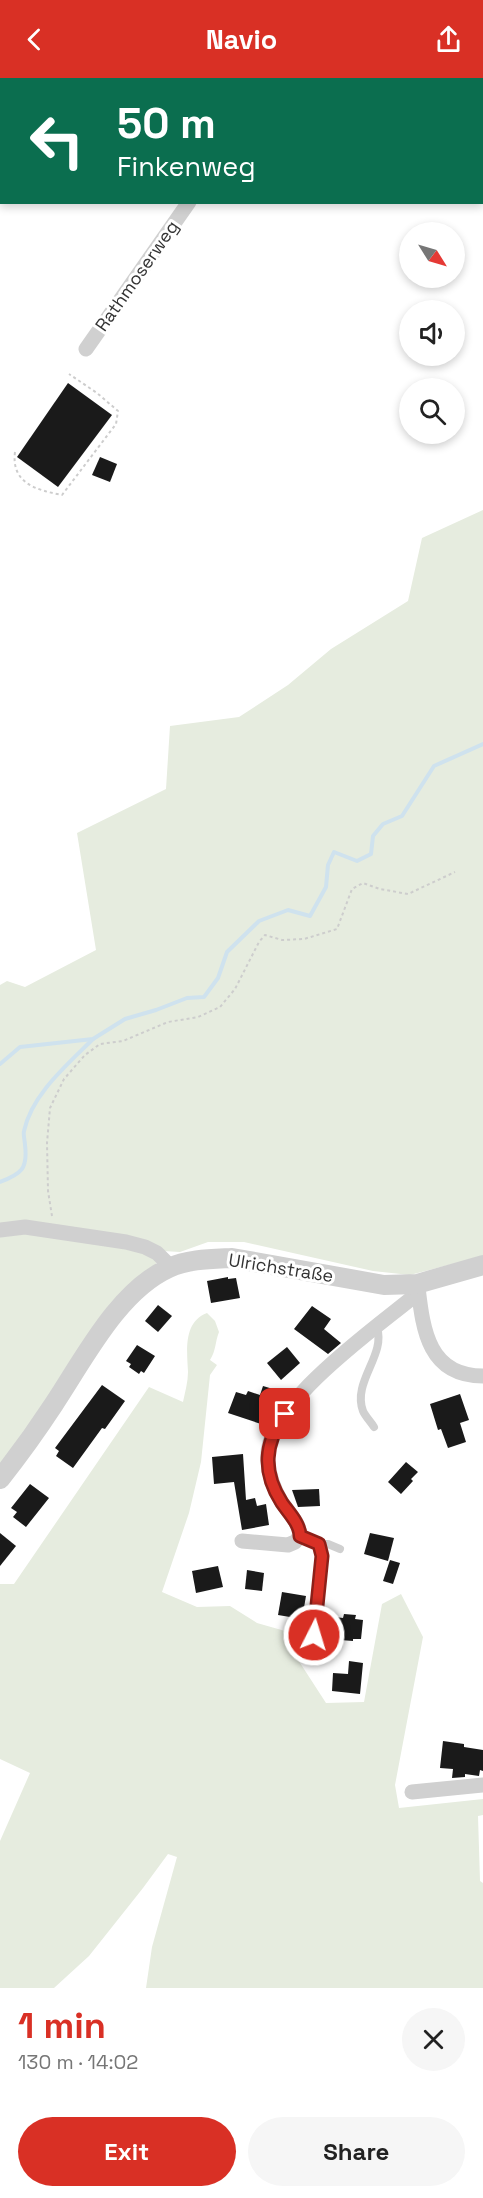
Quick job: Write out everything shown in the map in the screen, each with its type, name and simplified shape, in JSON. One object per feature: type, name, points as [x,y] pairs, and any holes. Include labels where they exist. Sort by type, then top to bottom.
[{"type":"street","name":"Rathmoserweg","points":[[86,349],[188,204]]},
{"type":"street","points":[[0,1230],[25,1227],[126,1242],[157,1253],[171,1267]]},
{"type":"street","name":"Ulrichstraße","points":[[0,1479],[120,1308],[136,1290],[154,1276],[171,1267],[207,1259],[232,1258],[418,1289],[483,1265]]},
{"type":"street","points":[[242,1541],[288,1545],[300,1536],[295,1521],[281,1501],[273,1483],[267,1460],[269,1444],[278,1424],[310,1383],[377,1328],[418,1289]]},
{"type":"street","points":[[418,1289],[431,1349],[438,1359],[458,1373],[483,1376]]},
{"type":"street","points":[[412,1792],[483,1785]]},
{"type":"lane","points":[[374,1427],[363,1412],[362,1401],[363,1385],[379,1341],[377,1328]]},
{"type":"lane","points":[[300,1536],[340,1549]]},
{"type":"lane","points":[[306,1655],[314,1635],[322,1556],[319,1544]]},
{"type":"path","points":[[15,452],[13,464],[18,476],[39,490],[62,495],[116,424],[118,411],[69,374]]},
{"type":"path","points":[[55,1231],[48,1191],[47,1143],[50,1108],[64,1079],[86,1055],[100,1044],[123,1041],[168,1022],[198,1017],[220,1007],[235,989],[259,942],[265,935],[282,940],[304,939],[337,929],[352,889],[363,883],[408,894],[455,872]]},
{"type":"shaded area","points":[[483,510],[483,1256],[410,1275],[373,1271],[244,1242],[208,1242],[180,1252],[163,1251],[156,1259],[156,1264],[121,1299],[0,1470],[0,985],[7,981],[25,987],[96,950],[77,833],[166,789],[170,726],[239,717],[288,685],[331,649],[408,601],[422,538]]},
{"type":"shaded area","points":[[207,1313],[215,1321],[219,1332],[210,1360],[217,1365],[210,1375],[201,1462],[189,1513],[162,1592],[197,1607],[230,1606],[257,1623],[299,1635],[293,1652],[326,1703],[364,1702],[382,1604],[401,1594],[423,1637],[395,1785],[399,1808],[483,1799],[483,1815],[478,1816],[480,1881],[483,1883],[483,1988],[146,1988],[152,1947],[177,1857],[168,1854],[89,1956],[54,1988],[0,1988],[0,1841],[30,1773],[0,1759],[0,1584],[14,1584],[149,1387],[183,1402],[188,1380],[187,1346],[190,1330],[199,1317]]},
{"type":"building","points":[[68,383],[112,415],[58,487],[17,457]]},
{"type":"building","points":[[100,457],[117,464],[110,482],[92,475]]},
{"type":"building","points":[[228,1277],[228,1279],[236,1278],[240,1298],[211,1303],[207,1281]]},
{"type":"building","points":[[158,1305],[172,1316],[158,1332],[145,1321]]},
{"type":"building","points":[[312,1306],[331,1319],[324,1329],[341,1343],[328,1354],[294,1329]]},
{"type":"building","points":[[137,1345],[155,1356],[144,1373],[141,1371],[139,1374],[129,1367],[131,1364],[126,1361]]},
{"type":"building","points":[[287,1347],[300,1363],[281,1380],[267,1363]]},
{"type":"building","points":[[102,1385],[125,1401],[73,1468],[56,1456],[59,1451],[55,1448]]},
{"type":"building","points":[[263,1386],[273,1389],[261,1424],[228,1413],[236,1392],[246,1395],[248,1391],[260,1395]]},
{"type":"building","points":[[460,1394],[469,1420],[460,1423],[466,1442],[448,1448],[441,1429],[438,1430],[430,1404]]},
{"type":"building","points":[[243,1454],[246,1500],[255,1498],[257,1506],[266,1504],[269,1525],[242,1530],[234,1482],[214,1484],[212,1457]]},
{"type":"building","points":[[406,1462],[418,1472],[401,1494],[388,1482]]},
{"type":"building","points":[[30,1484],[49,1498],[26,1527],[13,1517],[17,1512],[11,1508]]},
{"type":"building","points":[[319,1489],[320,1506],[298,1507],[292,1490]]},
{"type":"building","points":[[0,1533],[16,1546],[0,1566]]},
{"type":"building","points":[[370,1533],[394,1538],[388,1561],[364,1554]]},
{"type":"building","points":[[390,1560],[400,1563],[393,1584],[383,1581]]},
{"type":"building","points":[[218,1566],[223,1587],[196,1593],[192,1571]]},
{"type":"building","points":[[247,1570],[264,1573],[262,1591],[245,1589]]},
{"type":"building","points":[[282,1592],[306,1596],[302,1619],[278,1615]]},
{"type":"building","points":[[344,1614],[356,1615],[355,1619],[363,1620],[361,1639],[340,1640],[340,1637],[333,1636],[335,1617],[343,1618]]},
{"type":"building","points":[[349,1661],[363,1663],[360,1694],[332,1691],[333,1673],[348,1674]]},
{"type":"building","points":[[443,1741],[483,1750],[483,1771],[480,1770],[479,1776],[465,1774],[465,1777],[452,1778],[453,1769],[440,1768]]},
{"type":"waterway","points":[[0,1064],[20,1047],[93,1039],[125,1019],[187,998],[204,997],[218,978],[227,952],[259,921],[288,910],[310,916],[326,887],[328,865],[334,852],[357,861],[371,854],[373,836],[383,824],[402,816],[434,766],[483,744]]},
{"type":"waterway","points":[[0,1182],[22,1170],[26,1153],[24,1131],[28,1117],[42,1092],[93,1039]]},
{"type":"route","points":[[285,1414],[269,1444],[267,1460],[273,1483],[281,1501],[295,1521],[300,1536],[319,1544],[322,1556],[314,1635]]}]
